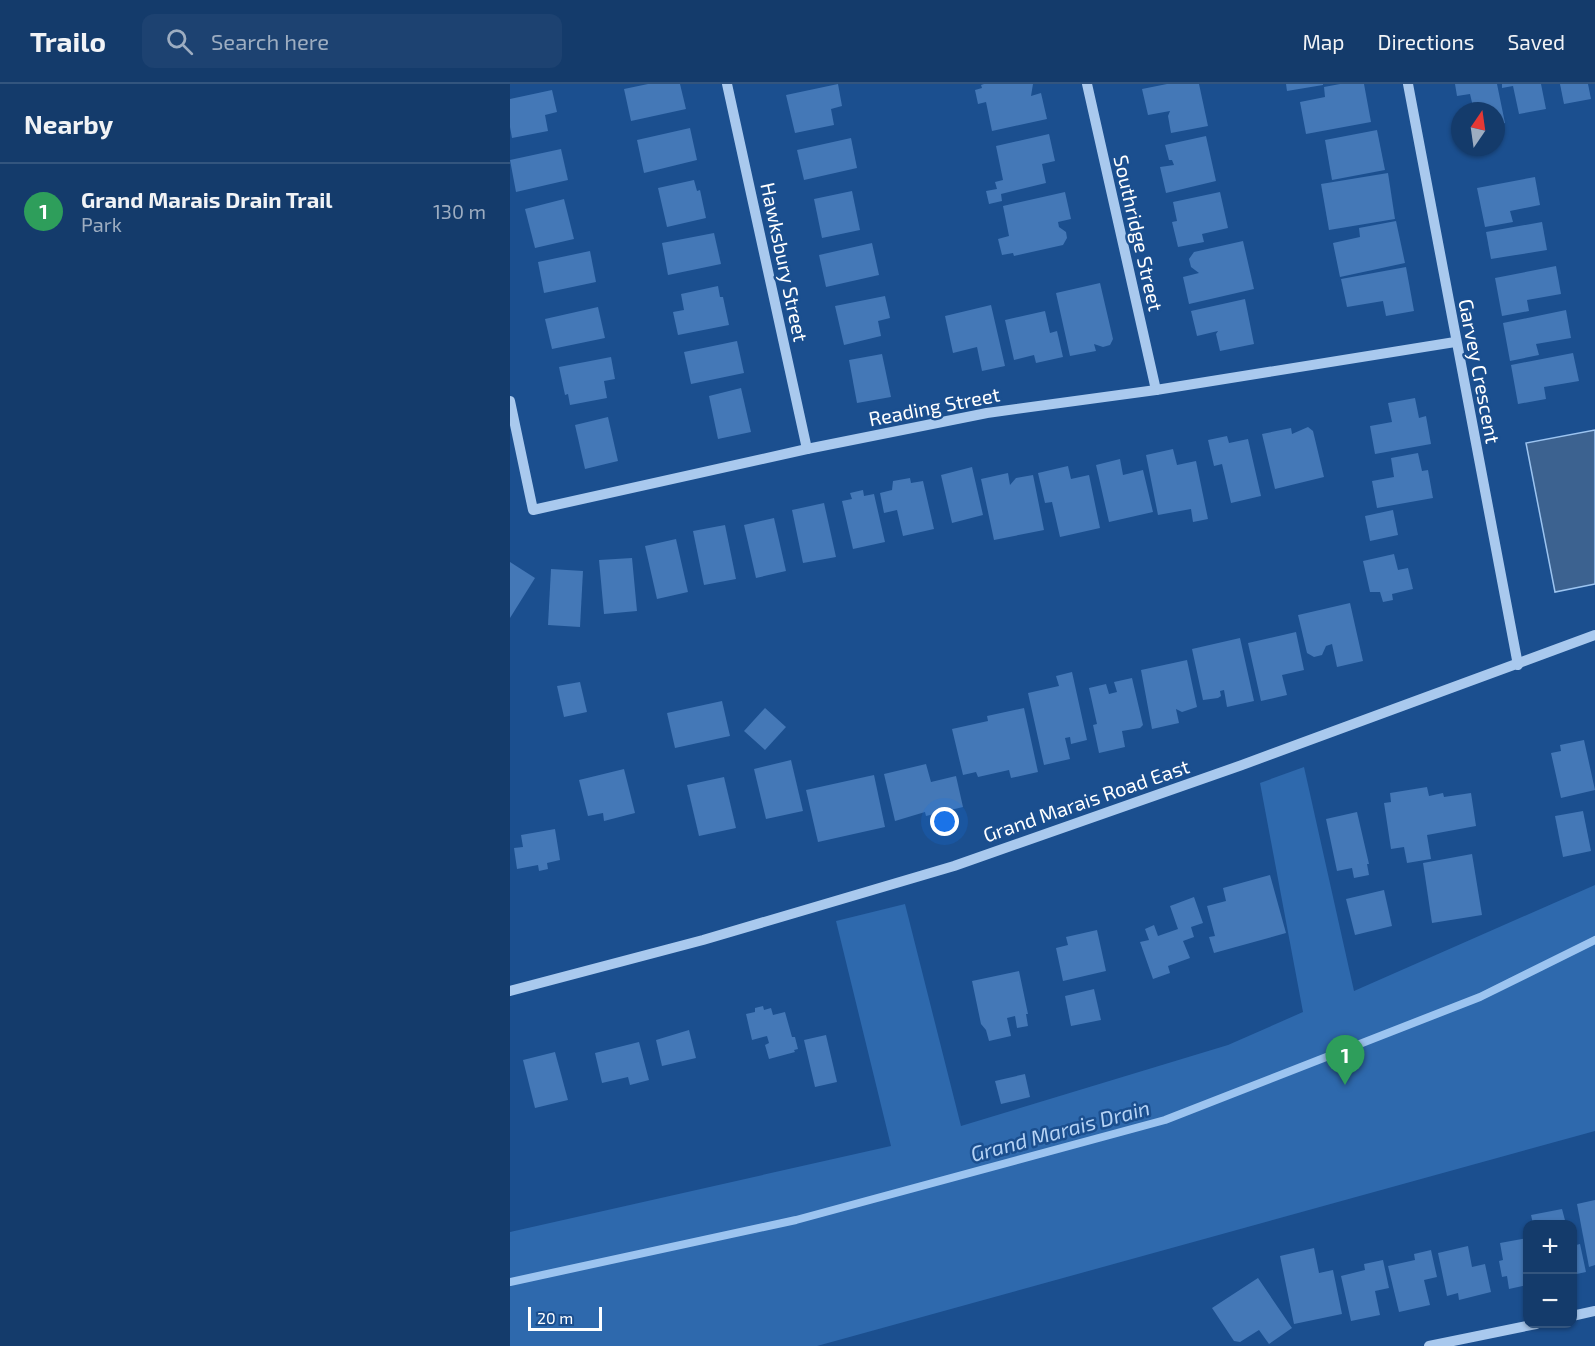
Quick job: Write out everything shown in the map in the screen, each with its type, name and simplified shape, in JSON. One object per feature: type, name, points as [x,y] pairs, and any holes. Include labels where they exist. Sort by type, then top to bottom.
[{"type":"street","name":"Hawksbury Street","points":[[727,84],[807,448]]},
{"type":"street","name":"Southridge Street","points":[[1087,84],[1156,390]]},
{"type":"street","name":"Garvey Crescent","points":[[1408,84],[1455,342],[1518,665]]},
{"type":"street","name":"Reading Street","points":[[510,401],[533,510],[807,448],[987,413],[1156,390],[1455,342]]},
{"type":"street","name":"Grand Marais Road East","points":[[510,991],[703,940],[954,866],[1231,769],[1595,635]]},
{"type":"street","points":[[1577,1315],[1595,1311]]},
{"type":"street","points":[[1429,1346],[1523,1326]]},
{"type":"shaded area","points":[[1595,430],[1595,584],[1555,592],[1526,443]]},
{"type":"shaded area","points":[[1304,767],[1354,991],[1595,885],[1595,1131],[817,1346],[510,1346],[510,1232],[891,1146],[836,921],[905,904],[961,1126],[1228,1045],[1303,1012],[1260,783]]},
{"type":"building","points":[[648,84],[680,84],[686,109],[631,121],[624,89]]},
{"type":"building","points":[[838,84],[842,106],[831,109],[834,125],[795,133],[786,95]]},
{"type":"building","points":[[984,84],[1033,84],[1031,96],[1041,93],[1047,119],[992,131],[986,102],[978,104],[975,90],[982,88],[981,85]]},
{"type":"building","points":[[1167,84],[1199,84],[1208,126],[1171,133],[1168,116],[1170,111],[1148,115],[1142,89]]},
{"type":"building","points":[[1286,84],[1323,84],[1323,85],[1287,91]]},
{"type":"building","points":[[1364,84],[1371,122],[1306,134],[1300,102],[1325,97],[1324,87]]},
{"type":"building","points":[[1455,84],[1497,84],[1501,102],[1472,102],[1470,94],[1457,96]]},
{"type":"building","points":[[1502,84],[1541,84],[1546,109],[1519,114],[1513,86],[1502,88]]},
{"type":"building","points":[[1560,84],[1588,84],[1591,99],[1564,104]]},
{"type":"building","points":[[552,90],[557,112],[545,115],[548,131],[512,138],[510,99]]},
{"type":"building","points":[[690,128],[697,160],[644,173],[637,140]]},
{"type":"building","points":[[1377,130],[1385,170],[1332,180],[1325,140]]},
{"type":"building","points":[[1049,134],[1055,161],[1042,164],[1046,183],[1001,194],[1002,201],[989,204],[986,191],[997,189],[995,182],[1003,180],[996,146]]},
{"type":"building","points":[[1206,136],[1216,181],[1166,193],[1160,167],[1174,165],[1172,160],[1169,160],[1165,145]]},
{"type":"building","points":[[851,138],[857,168],[804,180],[797,150]]},
{"type":"building","points":[[561,149],[568,180],[516,192],[510,160]]},
{"type":"building","points":[[1388,173],[1395,219],[1329,230],[1321,184]]},
{"type":"building","points":[[1535,177],[1540,205],[1510,211],[1513,222],[1485,227],[1477,188]]},
{"type":"building","points":[[694,180],[697,191],[700,190],[706,218],[667,227],[658,188]]},
{"type":"building","points":[[852,191],[860,230],[822,238],[814,199]]},
{"type":"building","points":[[1065,192],[1071,219],[1058,222],[1059,227],[1066,232],[1067,238],[1063,245],[1014,256],[1013,253],[1002,255],[998,239],[1009,236],[1003,206]]},
{"type":"building","points":[[1220,192],[1228,228],[1202,234],[1204,242],[1178,247],[1172,222],[1177,221],[1173,202]]},
{"type":"building","points":[[564,199],[574,239],[535,248],[525,209]]},
{"type":"building","points":[[1396,221],[1405,263],[1340,277],[1333,243],[1360,237],[1359,228]]},
{"type":"building","points":[[1542,222],[1547,250],[1491,259],[1486,232]]},
{"type":"building","points":[[714,233],[721,264],[668,275],[662,243]]},
{"type":"building","points":[[1243,241],[1254,289],[1189,304],[1183,277],[1199,273],[1191,267],[1189,259],[1194,252]]},
{"type":"building","points":[[872,243],[879,275],[826,287],[819,255]]},
{"type":"building","points":[[590,251],[596,282],[544,293],[538,262]]},
{"type":"building","points":[[1556,266],[1561,294],[1527,300],[1529,311],[1502,316],[1495,278]]},
{"type":"building","points":[[1406,267],[1414,311],[1386,316],[1383,301],[1347,307],[1341,279]]},
{"type":"building","points":[[1100,283],[1113,339],[1110,345],[1103,347],[1094,344],[1096,351],[1070,356],[1056,293]]},
{"type":"building","points":[[718,286],[720,297],[723,297],[729,325],[678,335],[673,312],[684,310],[681,294]]},
{"type":"building","points":[[885,296],[890,318],[878,321],[881,336],[844,345],[835,306]]},
{"type":"building","points":[[1245,299],[1254,344],[1220,351],[1216,334],[1218,331],[1197,336],[1191,311]]},
{"type":"building","points":[[991,305],[1005,366],[982,371],[977,347],[953,353],[945,316]]},
{"type":"building","points":[[598,307],[605,338],[552,349],[545,319]]},
{"type":"building","points":[[1566,310],[1571,338],[1536,344],[1539,355],[1510,361],[1503,323]]},
{"type":"building","points":[[1045,311],[1050,333],[1057,331],[1063,357],[1036,363],[1034,355],[1014,360],[1005,320]]},
{"type":"building","points":[[737,341],[744,373],[691,384],[684,352]]},
{"type":"building","points":[[1573,353],[1579,381],[1544,387],[1546,399],[1518,404],[1511,365]]},
{"type":"building","points":[[882,354],[891,397],[857,403],[849,360]]},
{"type":"building","points":[[611,357],[615,379],[604,381],[607,398],[570,405],[568,394],[565,395],[559,367]]},
{"type":"building","points":[[741,388],[751,432],[718,439],[709,396]]},
{"type":"building","points":[[1415,398],[1419,418],[1426,416],[1431,444],[1375,454],[1370,426],[1392,422],[1388,403]]},
{"type":"building","points":[[608,417],[618,461],[585,469],[575,425]]},
{"type":"building","points":[[1308,427],[1313,431],[1324,477],[1275,489],[1262,434],[1291,428],[1292,434]]},
{"type":"building","points":[[1227,436],[1229,443],[1248,439],[1261,496],[1231,503],[1222,464],[1214,466],[1208,440]]},
{"type":"building","points":[[1173,449],[1177,465],[1196,461],[1208,519],[1193,522],[1191,509],[1158,515],[1146,455]]},
{"type":"building","points":[[1418,453],[1422,471],[1428,470],[1433,498],[1377,508],[1372,481],[1394,477],[1391,458]]},
{"type":"building","points":[[1120,459],[1123,475],[1143,470],[1153,512],[1109,522],[1096,465]]},
{"type":"building","points":[[1068,466],[1071,479],[1089,475],[1100,528],[1060,537],[1052,502],[1045,503],[1038,473]]},
{"type":"building","points":[[972,467],[983,515],[952,523],[941,475]]},
{"type":"building","points":[[1008,473],[1010,485],[1016,478],[1033,475],[1044,530],[994,540],[981,479]]},
{"type":"building","points":[[910,478],[911,483],[923,481],[934,529],[903,536],[897,510],[884,513],[880,493],[892,490],[893,481]]},
{"type":"building","points":[[863,490],[864,496],[874,494],[885,542],[853,549],[842,501],[852,499],[850,493]]},
{"type":"building","points":[[824,503],[836,557],[803,563],[792,510]]},
{"type":"building","points":[[1393,510],[1398,535],[1370,541],[1365,516]]},
{"type":"building","points":[[774,518],[786,571],[756,578],[744,525]]},
{"type":"building","points":[[725,525],[736,579],[704,585],[693,531]]},
{"type":"building","points":[[676,539],[688,592],[657,599],[645,546]]},
{"type":"building","points":[[1394,554],[1398,570],[1408,568],[1413,589],[1392,594],[1393,600],[1383,602],[1380,592],[1370,592],[1363,561]]},
{"type":"building","points":[[632,558],[637,611],[604,614],[599,560]]},
{"type":"building","points":[[510,562],[535,578],[510,618]]},
{"type":"building","points":[[551,569],[583,571],[580,627],[548,625]]},
{"type":"building","points":[[1350,603],[1363,661],[1337,667],[1332,644],[1326,646],[1322,655],[1314,657],[1307,653],[1298,615]]},
{"type":"building","points":[[1296,632],[1304,670],[1282,675],[1287,695],[1261,701],[1248,643]]},
{"type":"building","points":[[1240,638],[1254,701],[1227,707],[1224,690],[1220,691],[1221,696],[1218,698],[1203,700],[1192,649]]},
{"type":"building","points":[[1187,660],[1197,707],[1182,712],[1176,709],[1179,723],[1152,729],[1141,670]]},
{"type":"building","points":[[1072,672],[1087,740],[1071,744],[1070,737],[1065,738],[1070,759],[1044,765],[1028,693],[1059,686],[1056,676]]},
{"type":"building","points":[[1132,678],[1143,725],[1140,728],[1122,731],[1125,747],[1099,753],[1093,725],[1097,724],[1089,688],[1106,684],[1109,694],[1117,692],[1114,682]]},
{"type":"building","points":[[580,682],[587,712],[564,717],[557,686]]},
{"type":"building","points":[[722,701],[730,736],[675,748],[667,713]]},
{"type":"building","points":[[765,708],[786,727],[765,750],[744,731]]},
{"type":"building","points":[[1024,708],[1038,772],[1011,778],[1009,770],[978,777],[976,772],[963,775],[952,729],[988,721],[987,716]]},
{"type":"building","points":[[1584,740],[1595,790],[1561,798],[1551,753],[1561,751],[1560,745]]},
{"type":"building","points":[[791,760],[803,811],[766,819],[754,769]]},
{"type":"building","points":[[926,764],[931,782],[956,776],[963,807],[926,816],[925,812],[895,821],[884,774]]},
{"type":"building","points":[[624,769],[635,813],[604,821],[603,813],[588,816],[579,780]]},
{"type":"building","points":[[874,775],[885,827],[818,842],[806,790]]},
{"type":"building","points":[[724,777],[736,828],[699,836],[687,785]]},
{"type":"building","points":[[1427,787],[1429,796],[1443,793],[1444,797],[1471,793],[1476,826],[1427,835],[1431,859],[1407,863],[1404,847],[1391,849],[1384,803],[1391,802],[1390,793]]},
{"type":"building","points":[[1583,811],[1591,851],[1563,857],[1555,816]]},
{"type":"building","points":[[1357,812],[1369,864],[1367,864],[1369,875],[1354,878],[1352,868],[1337,871],[1326,819]]},
{"type":"building","points":[[555,829],[560,860],[547,863],[548,869],[539,871],[538,865],[517,869],[514,848],[523,847],[521,835]]},
{"type":"building","points":[[1472,854],[1482,915],[1432,923],[1423,863]]},
{"type":"building","points":[[1270,875],[1286,933],[1214,953],[1209,937],[1215,936],[1207,906],[1226,901],[1223,888]]},
{"type":"building","points":[[1384,890],[1392,926],[1355,935],[1346,899]]},
{"type":"building","points":[[1194,897],[1203,923],[1191,927],[1194,937],[1183,941],[1190,958],[1168,966],[1170,973],[1153,979],[1140,942],[1149,940],[1145,929],[1154,925],[1158,936],[1178,929],[1170,906]]},
{"type":"building","points":[[1097,930],[1106,971],[1063,981],[1056,948],[1068,945],[1066,937]]},
{"type":"building","points":[[1019,971],[1028,1014],[1026,1014],[1028,1026],[1017,1028],[1015,1016],[1007,1018],[1011,1036],[989,1041],[986,1030],[981,1024],[972,981]]},
{"type":"building","points":[[1094,989],[1101,1020],[1071,1026],[1065,996]]},
{"type":"building","points":[[763,1006],[764,1010],[771,1008],[773,1015],[785,1012],[798,1049],[794,1050],[795,1052],[769,1059],[765,1045],[769,1043],[767,1036],[752,1040],[746,1014],[755,1012],[755,1008]]},
{"type":"building","points":[[689,1030],[696,1058],[662,1066],[656,1040]]},
{"type":"building","points":[[826,1035],[837,1082],[815,1087],[804,1040]]},
{"type":"building","points":[[639,1042],[649,1080],[630,1085],[628,1077],[602,1083],[595,1053]]},
{"type":"building","points":[[555,1052],[568,1100],[535,1108],[523,1060]]},
{"type":"building","points":[[1025,1074],[1030,1097],[1001,1104],[995,1081]]},
{"type":"building","points":[[1595,1200],[1595,1265],[1589,1267],[1577,1204]]},
{"type":"building","points":[[1562,1209],[1565,1220],[1532,1220],[1531,1215]]},
{"type":"building","points":[[1523,1239],[1523,1286],[1509,1289],[1507,1276],[1502,1277],[1499,1261],[1503,1260],[1500,1243]]},
{"type":"building","points":[[1580,1244],[1586,1272],[1577,1274],[1577,1245]]},
{"type":"building","points":[[1468,1246],[1472,1267],[1485,1264],[1491,1292],[1459,1300],[1458,1293],[1447,1296],[1438,1253]]},
{"type":"building","points":[[1314,1248],[1319,1273],[1333,1270],[1342,1314],[1294,1324],[1280,1256]]},
{"type":"building","points":[[1431,1250],[1437,1277],[1424,1280],[1430,1305],[1399,1312],[1388,1266],[1415,1260],[1414,1254]]},
{"type":"building","points":[[1383,1260],[1389,1288],[1375,1291],[1380,1315],[1351,1321],[1341,1276],[1365,1270],[1364,1264]]},
{"type":"building","points":[[1258,1278],[1292,1328],[1269,1344],[1259,1330],[1240,1342],[1234,1341],[1212,1308]]},
{"type":"waterway","name":"Grand Marais Drain","points":[[510,1282],[796,1220],[1165,1120],[1480,997],[1595,940]]},
{"type":"place","name":"Grand Marais Drain Trail","points":[[1345,1085]]}]
